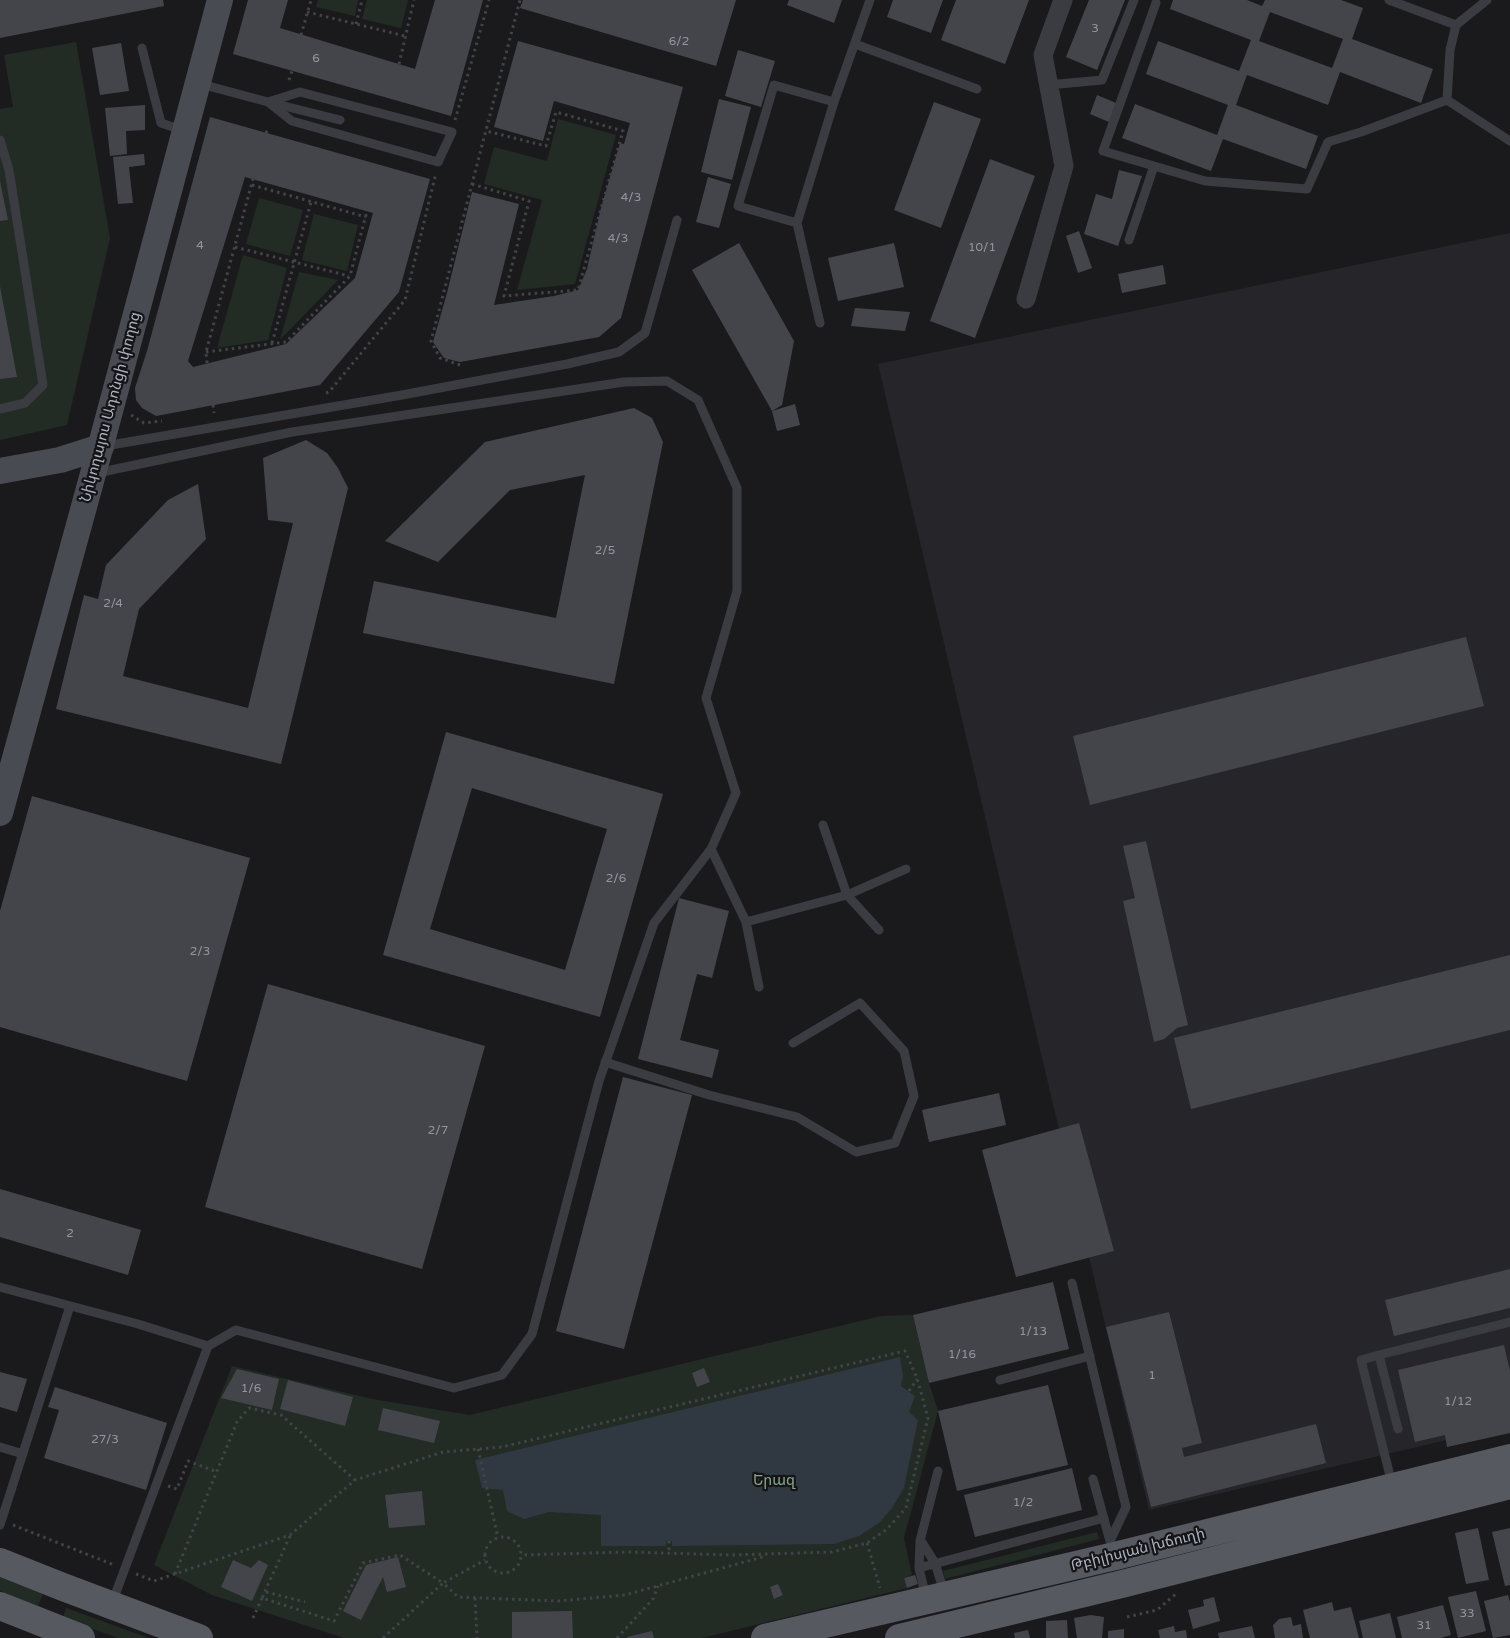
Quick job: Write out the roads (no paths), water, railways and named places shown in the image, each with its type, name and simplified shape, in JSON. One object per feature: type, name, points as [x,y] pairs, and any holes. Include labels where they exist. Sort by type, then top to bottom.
[{"type":"main road","name":"Թբիլիսյան խճուղի","points":[[765,1638],[936,1598],[1113,1549],[1393,1487],[1510,1458]]},
{"type":"main road","name":"Թբիլիսյան խճուղի","points":[[899,1638],[1510,1486]]},
{"type":"main road","points":[[1113,1549],[1122,1584]]},
{"type":"main road","points":[[0,1562],[199,1638]]},
{"type":"main road","points":[[48,1625],[62,1587]]},
{"type":"main road","points":[[0,1606],[81,1638]]},
{"type":"street","name":"Նիկողայոս Ադոնցի փողոց","points":[[0,760],[65,523],[90,462],[193,82],[210,0]]},
{"type":"street","name":"Նիկողայոս Ադոնցի փողոց","points":[[0,813],[176,128],[220,0]]},
{"type":"street","points":[[1026,298],[1064,166],[1043,55],[1063,0]]},
{"type":"street","points":[[0,471],[60,460],[90,462]]},
{"type":"street","points":[[0,488],[90,462]]},
{"type":"lane","points":[[820,323],[797,223],[834,102],[870,0]]},
{"type":"lane","points":[[1048,85],[1102,80],[1134,0]]},
{"type":"lane","points":[[1389,0],[1456,25]]},
{"type":"lane","points":[[1447,100],[1450,50],[1456,25],[1487,0]]},
{"type":"lane","points":[[1156,3],[1103,151],[1205,181],[1307,189],[1328,142],[1361,132],[1447,100]]},
{"type":"lane","points":[[855,44],[977,88]]},
{"type":"lane","points":[[142,48],[161,123],[176,128]]},
{"type":"lane","points":[[193,82],[340,120]]},
{"type":"lane","points":[[797,223],[738,206],[774,85],[834,102]]},
{"type":"lane","points":[[300,92],[452,132],[438,162],[292,121],[268,102],[300,92]]},
{"type":"lane","points":[[1447,100],[1510,141]]},
{"type":"lane","points":[[0,140],[9,170],[43,385],[25,403],[0,409]]},
{"type":"lane","points":[[1129,240],[1154,166]]},
{"type":"lane","points":[[90,462],[412,393],[567,364],[619,352],[645,333],[677,220]]},
{"type":"lane","points":[[90,462],[624,382],[667,381],[698,400],[737,488],[737,592],[706,698],[736,793],[711,849],[654,923],[599,1081],[532,1334],[502,1375],[454,1388],[236,1330],[208,1346],[111,1605]]},
{"type":"lane","points":[[823,826],[847,895],[879,930]]},
{"type":"lane","points":[[711,849],[746,922],[760,987]]},
{"type":"lane","points":[[746,922],[847,895],[906,869]]},
{"type":"lane","points":[[605,1062],[709,1095],[797,1117],[856,1152],[895,1143],[914,1096],[904,1051],[860,1003],[793,1043]]},
{"type":"lane","points":[[1072,1283],[1126,1507],[1113,1549]]},
{"type":"lane","points":[[0,1287],[138,1324],[208,1346]]},
{"type":"lane","points":[[1,1523],[70,1306]]},
{"type":"lane","points":[[1393,1487],[1361,1360],[1510,1322]]},
{"type":"lane","points":[[1379,1355],[1398,1429]]},
{"type":"lane","points":[[1000,1380],[1090,1356]]},
{"type":"lane","points":[[0,1447],[23,1454]]},
{"type":"lane","points":[[936,1598],[919,1568],[920,1540],[938,1470]]},
{"type":"lane","points":[[1093,1479],[1113,1549]]},
{"type":"lane","points":[[919,1568],[1104,1518]]},
{"type":"lane","points":[[920,1540],[936,1563],[936,1598]]},
{"type":"park label","name":"Երազ","points":[[774,1481]]}]
